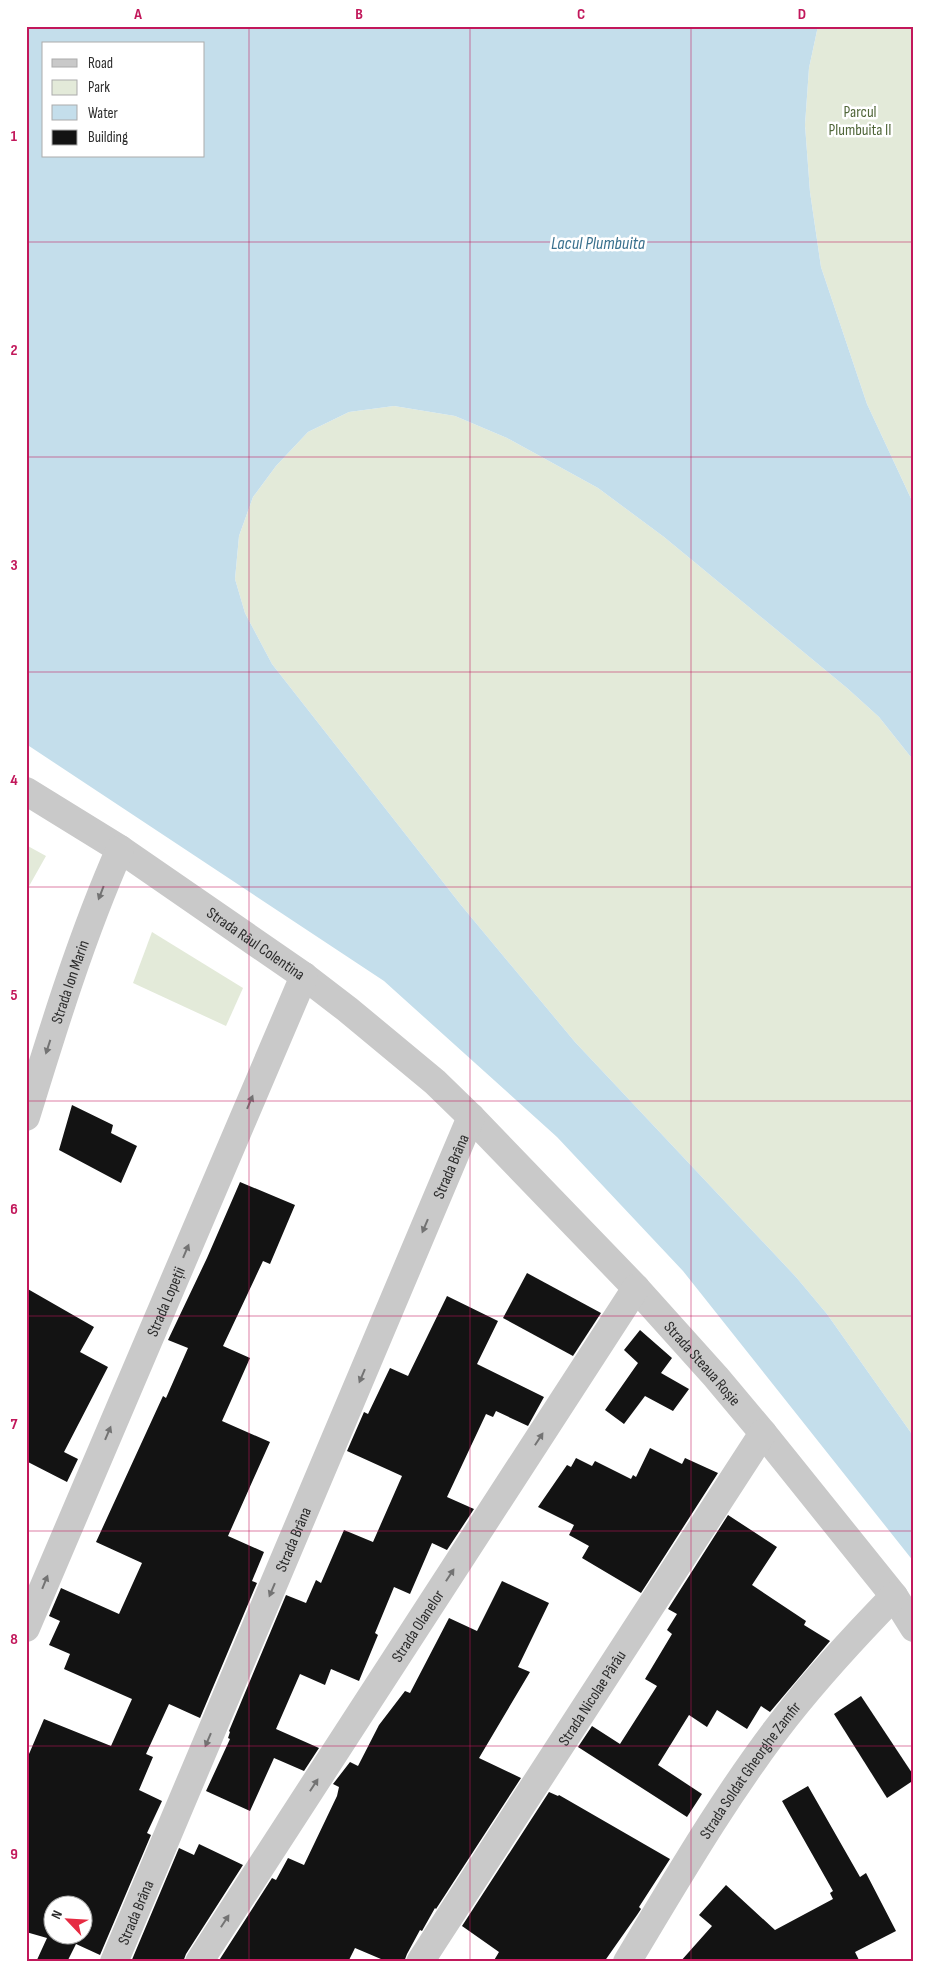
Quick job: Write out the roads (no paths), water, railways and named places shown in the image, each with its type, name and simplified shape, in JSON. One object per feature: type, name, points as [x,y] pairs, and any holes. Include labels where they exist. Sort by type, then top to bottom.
[{"type":"street","name":"Strada Râul Colentina","points":[[26,791],[120,848],[304,976],[435,1082],[471,1117]]},
{"type":"street","name":"Strada Ion Marin","points":[[26,1117],[83,943],[120,848]]},
{"type":"street","name":"Strada Lopeții","points":[[26,1628],[304,976]]},
{"type":"street","name":"Strada Steaua Roșie","points":[[471,1117],[636,1288],[716,1377],[764,1433],[894,1596],[914,1628]]},
{"type":"street","name":"Strada Brâna","points":[[114,1962],[471,1117]]},
{"type":"street","name":"Strada Olanelor","points":[[199,1962],[636,1288]]},
{"type":"street","name":"Strada Nicolae Pârâu","points":[[420,1962],[764,1433]]},
{"type":"street","name":"Strada Soldat Gheorghe Zamfir","points":[[627,1962],[734,1789],[785,1718],[850,1642],[894,1596]]},
{"type":"water","name":"Lacul Plumbuita","points":[[26,26],[818,26],[809,68],[805,125],[810,192],[821,267],[867,404],[914,505],[914,761],[879,717],[847,688],[664,537],[598,488],[507,438],[455,416],[394,406],[349,412],[308,432],[276,466],[253,497],[239,536],[235,579],[245,613],[272,664],[461,905],[575,1042],[796,1277],[827,1314],[914,1437],[914,1562],[683,1271],[557,1137],[384,981],[26,744]]},
{"type":"park label","name":"Parcul Plumbuita II","points":[[860,120]]}]
